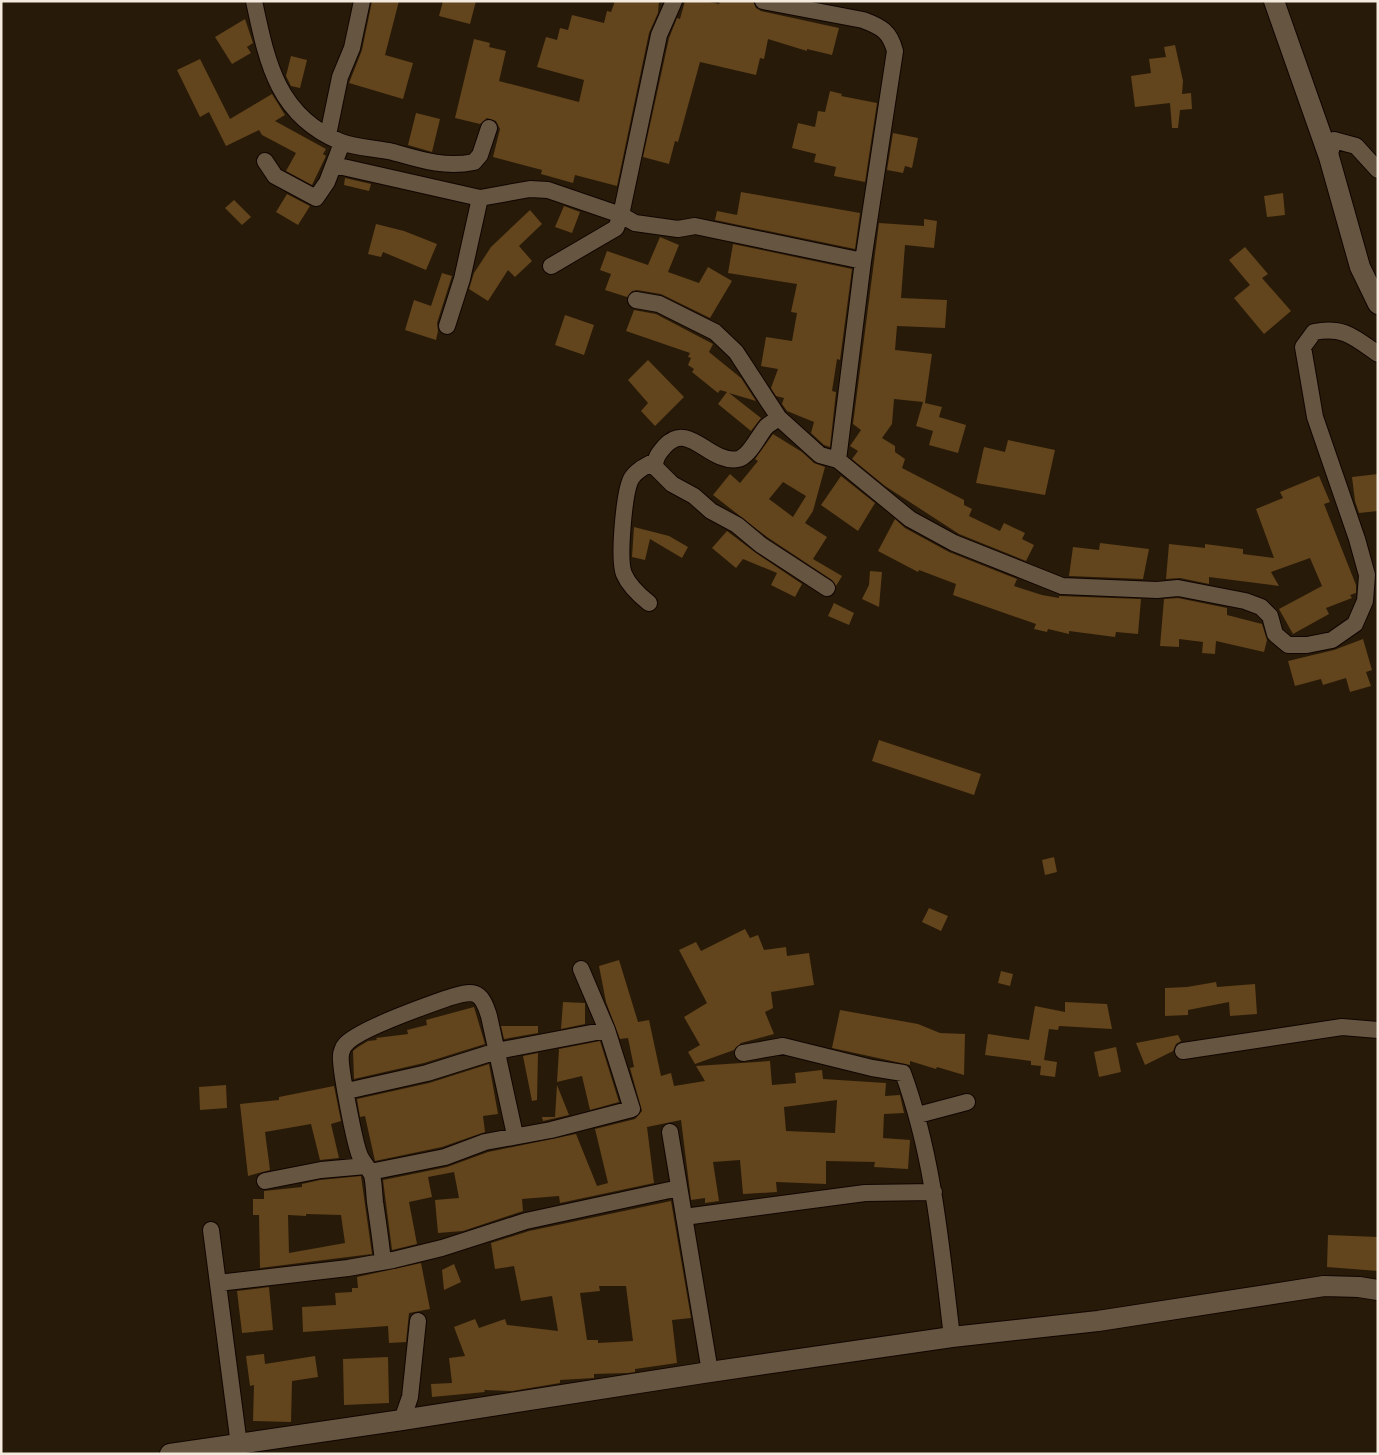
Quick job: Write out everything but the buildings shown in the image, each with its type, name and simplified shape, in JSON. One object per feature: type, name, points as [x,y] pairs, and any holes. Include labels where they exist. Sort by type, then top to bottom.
[{"type":"street","points":[[254,1],[270,71],[280,92],[293,109],[313,128],[335,139],[393,152],[433,164],[460,165],[474,162],[480,155],[490,128]]},
{"type":"street","points":[[265,161],[275,176],[316,198],[334,165],[340,76],[352,48],[362,1]]},
{"type":"street","points":[[551,266],[616,228],[621,215],[659,35],[674,1]]},
{"type":"street","points":[[763,1],[863,20],[878,26],[892,37],[895,52],[863,261],[838,460]]},
{"type":"street","points":[[1274,1],[1329,157],[1360,267],[1378,304]]},
{"type":"street","points":[[1329,157],[1334,140],[1356,146],[1378,170]]},
{"type":"street","points":[[334,165],[480,198],[530,189],[548,190],[621,215],[635,223],[678,229],[695,226],[863,261]]},
{"type":"street","points":[[447,326],[462,279],[480,198]]},
{"type":"street","points":[[636,300],[659,304],[715,332],[736,352],[779,418],[820,455],[838,460],[910,519],[954,543],[1062,586],[1157,590],[1178,588],[1245,601],[1261,607],[1270,616],[1275,634],[1288,645],[1307,645],[1332,640],[1355,624],[1365,602],[1367,575],[1357,538],[1315,417],[1303,347],[1314,332],[1331,328],[1348,333],[1378,354]]},
{"type":"street","points":[[779,418],[768,425],[743,457],[737,459],[722,456],[682,437],[673,438],[658,454],[655,467],[672,484],[694,496],[761,545],[827,588]]},
{"type":"street","points":[[648,603],[633,588],[624,574],[620,554],[630,480],[638,470],[655,461]]},
{"type":"street","points":[[265,1182],[321,1170],[368,1169],[444,1157],[485,1142],[499,1141],[515,1135],[551,1130],[632,1109],[608,1030],[582,969]]},
{"type":"street","points":[[383,1262],[368,1169],[356,1142],[341,1056],[344,1045],[352,1039],[431,1004],[470,991],[476,994],[485,1002],[515,1135]]},
{"type":"street","points":[[1183,1051],[1342,1027],[1378,1030]]},
{"type":"street","points":[[347,1091],[427,1073],[497,1051],[608,1030]]},
{"type":"street","points":[[743,1054],[783,1046],[903,1074],[918,1115],[934,1192],[952,1337]]},
{"type":"street","points":[[918,1115],[967,1102]]},
{"type":"street","points":[[670,1132],[710,1372]]},
{"type":"street","points":[[218,1283],[348,1268],[383,1262],[442,1248],[526,1221],[679,1188]]},
{"type":"street","points":[[684,1217],[865,1193],[934,1192]]},
{"type":"street","points":[[210,1230],[238,1445]]},
{"type":"street","points":[[170,1454],[710,1372],[952,1337],[1098,1321],[1324,1286],[1360,1287],[1378,1290]]},
{"type":"street","points":[[402,1420],[410,1397],[418,1320]]}]
